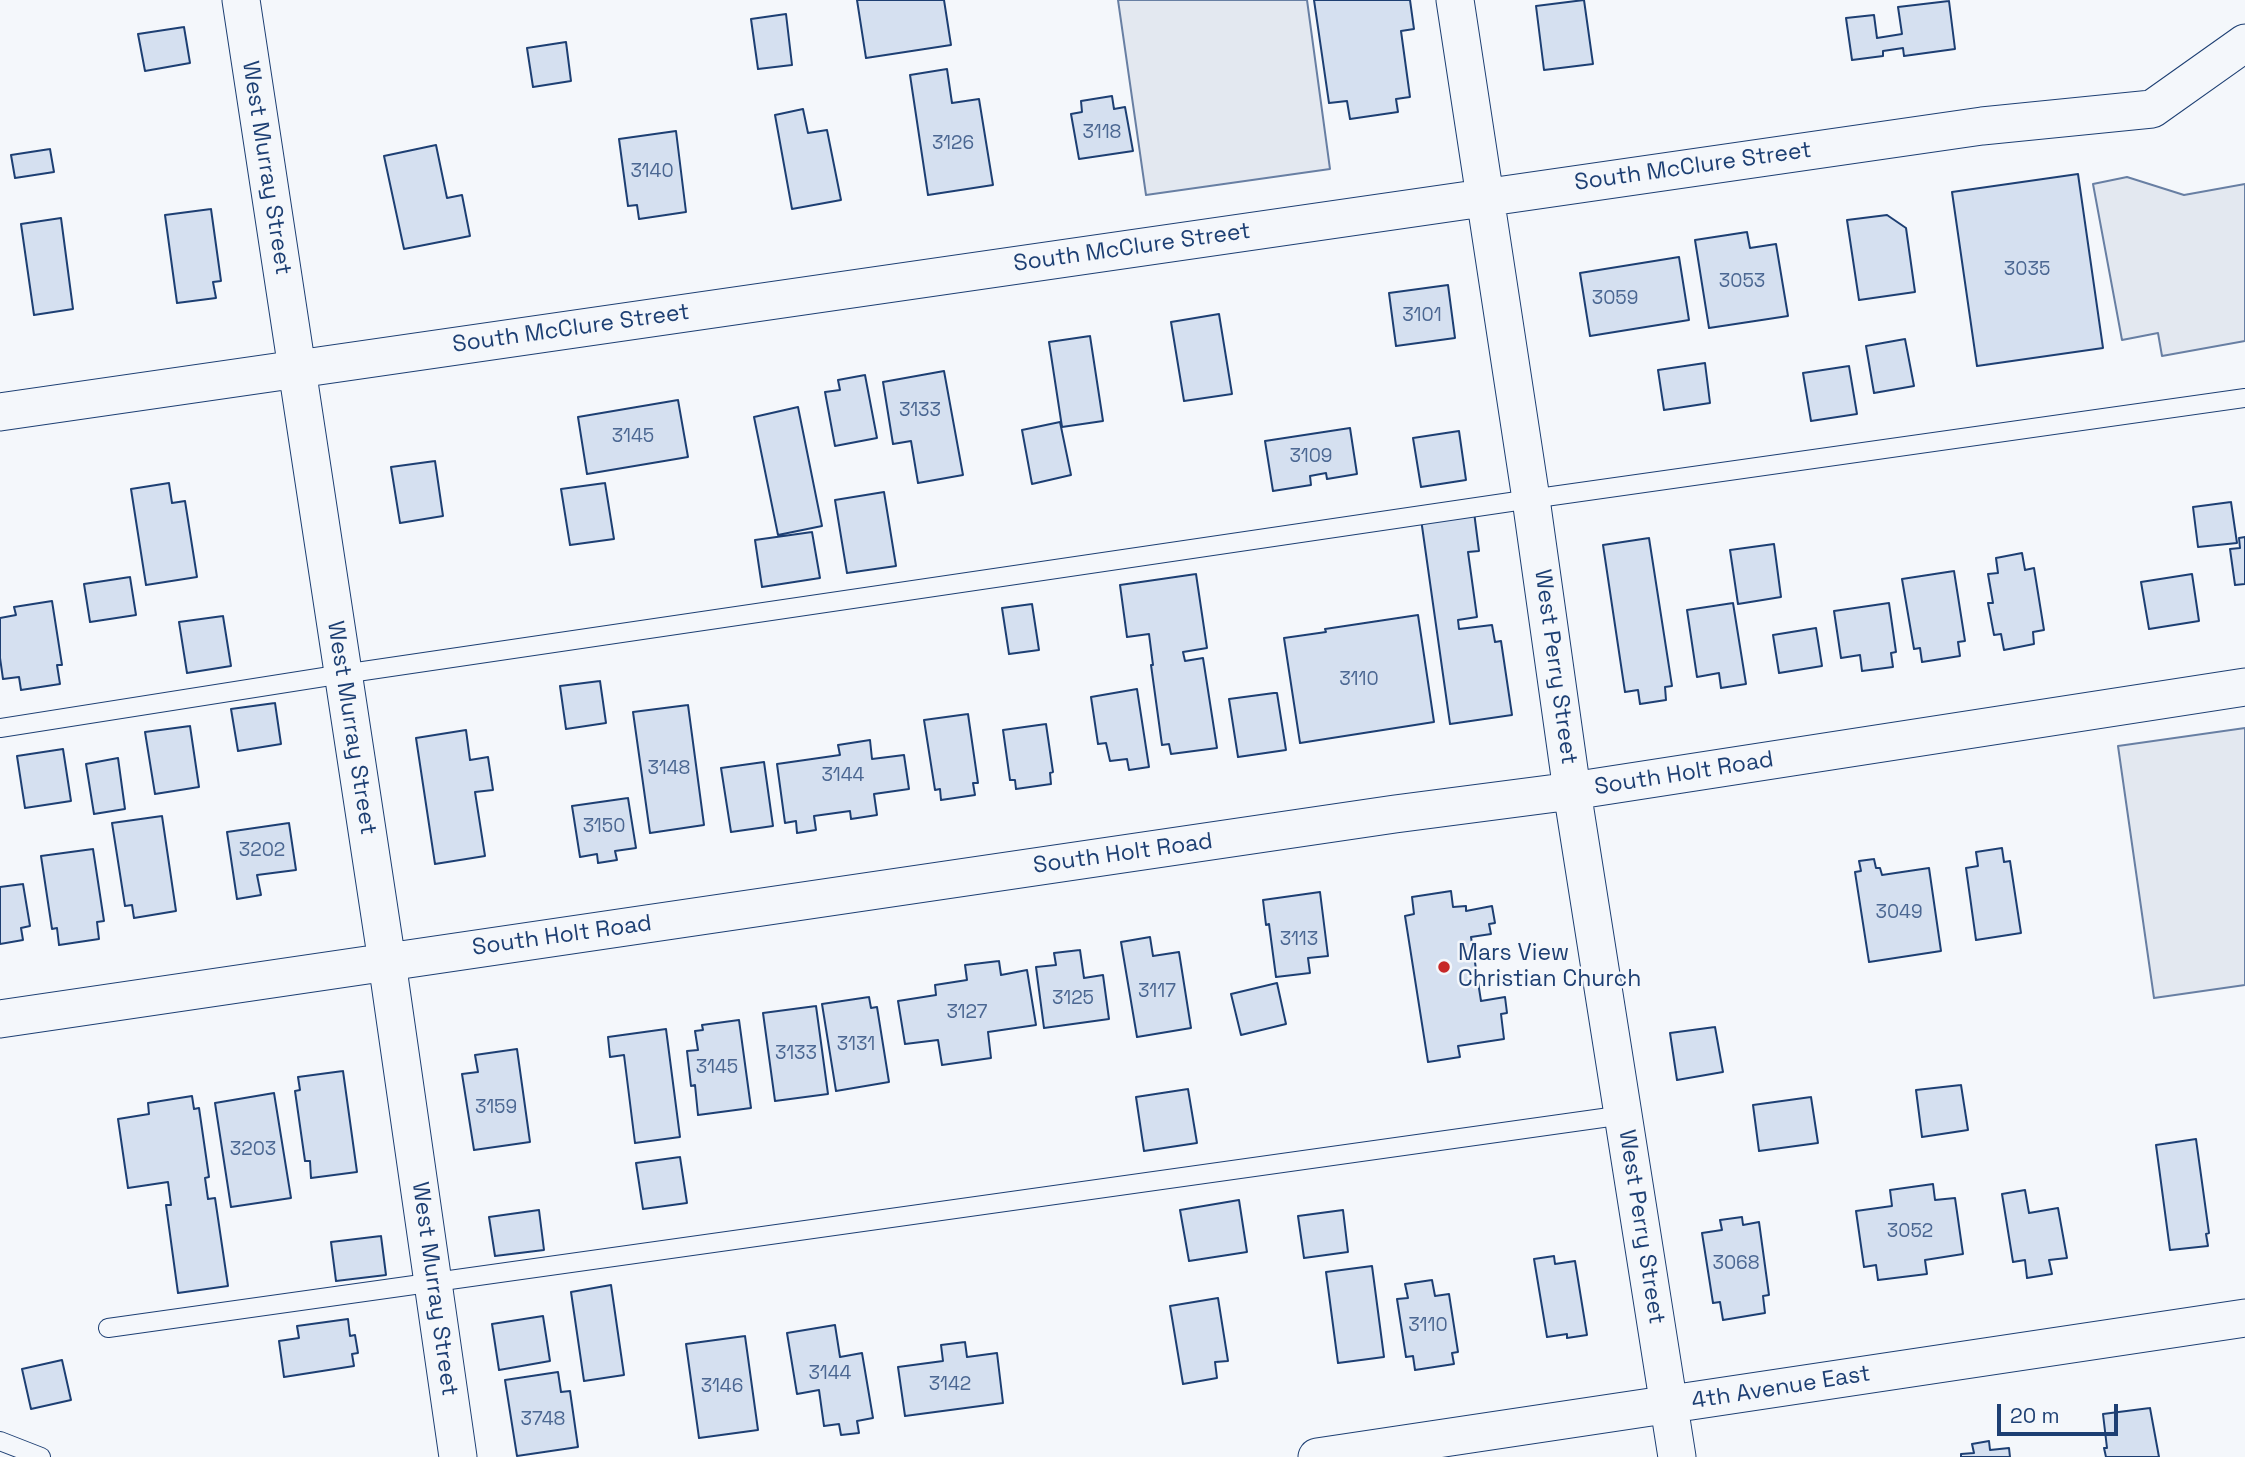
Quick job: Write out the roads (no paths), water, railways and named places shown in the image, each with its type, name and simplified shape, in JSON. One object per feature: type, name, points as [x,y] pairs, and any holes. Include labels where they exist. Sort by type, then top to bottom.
[{"type":"street","name":"West Murray Street","points":[[241,0],[387,962],[458,1457]]},
{"type":"street","name":"West Perry Street","points":[[1455,0],[1531,499],[1572,791],[1677,1457]]},
{"type":"street","name":"South McClure Street","points":[[0,412],[1982,126],[2152,109],[2245,43]]},
{"type":"street","name":"South Holt Road","points":[[0,1019],[1395,814],[1572,791],[2245,687]]},
{"type":"street","name":"4th Avenue East","points":[[1317,1457],[2245,1318]]},
{"type":"lane","points":[[0,729],[343,674],[1531,499],[2245,398]]},
{"type":"lane","points":[[108,1328],[1624,1115]]},
{"type":"lane","points":[[0,1441],[41,1457]]},
{"type":"place","name":"Mars View Christian Church","points":[[1444,967]]}]
